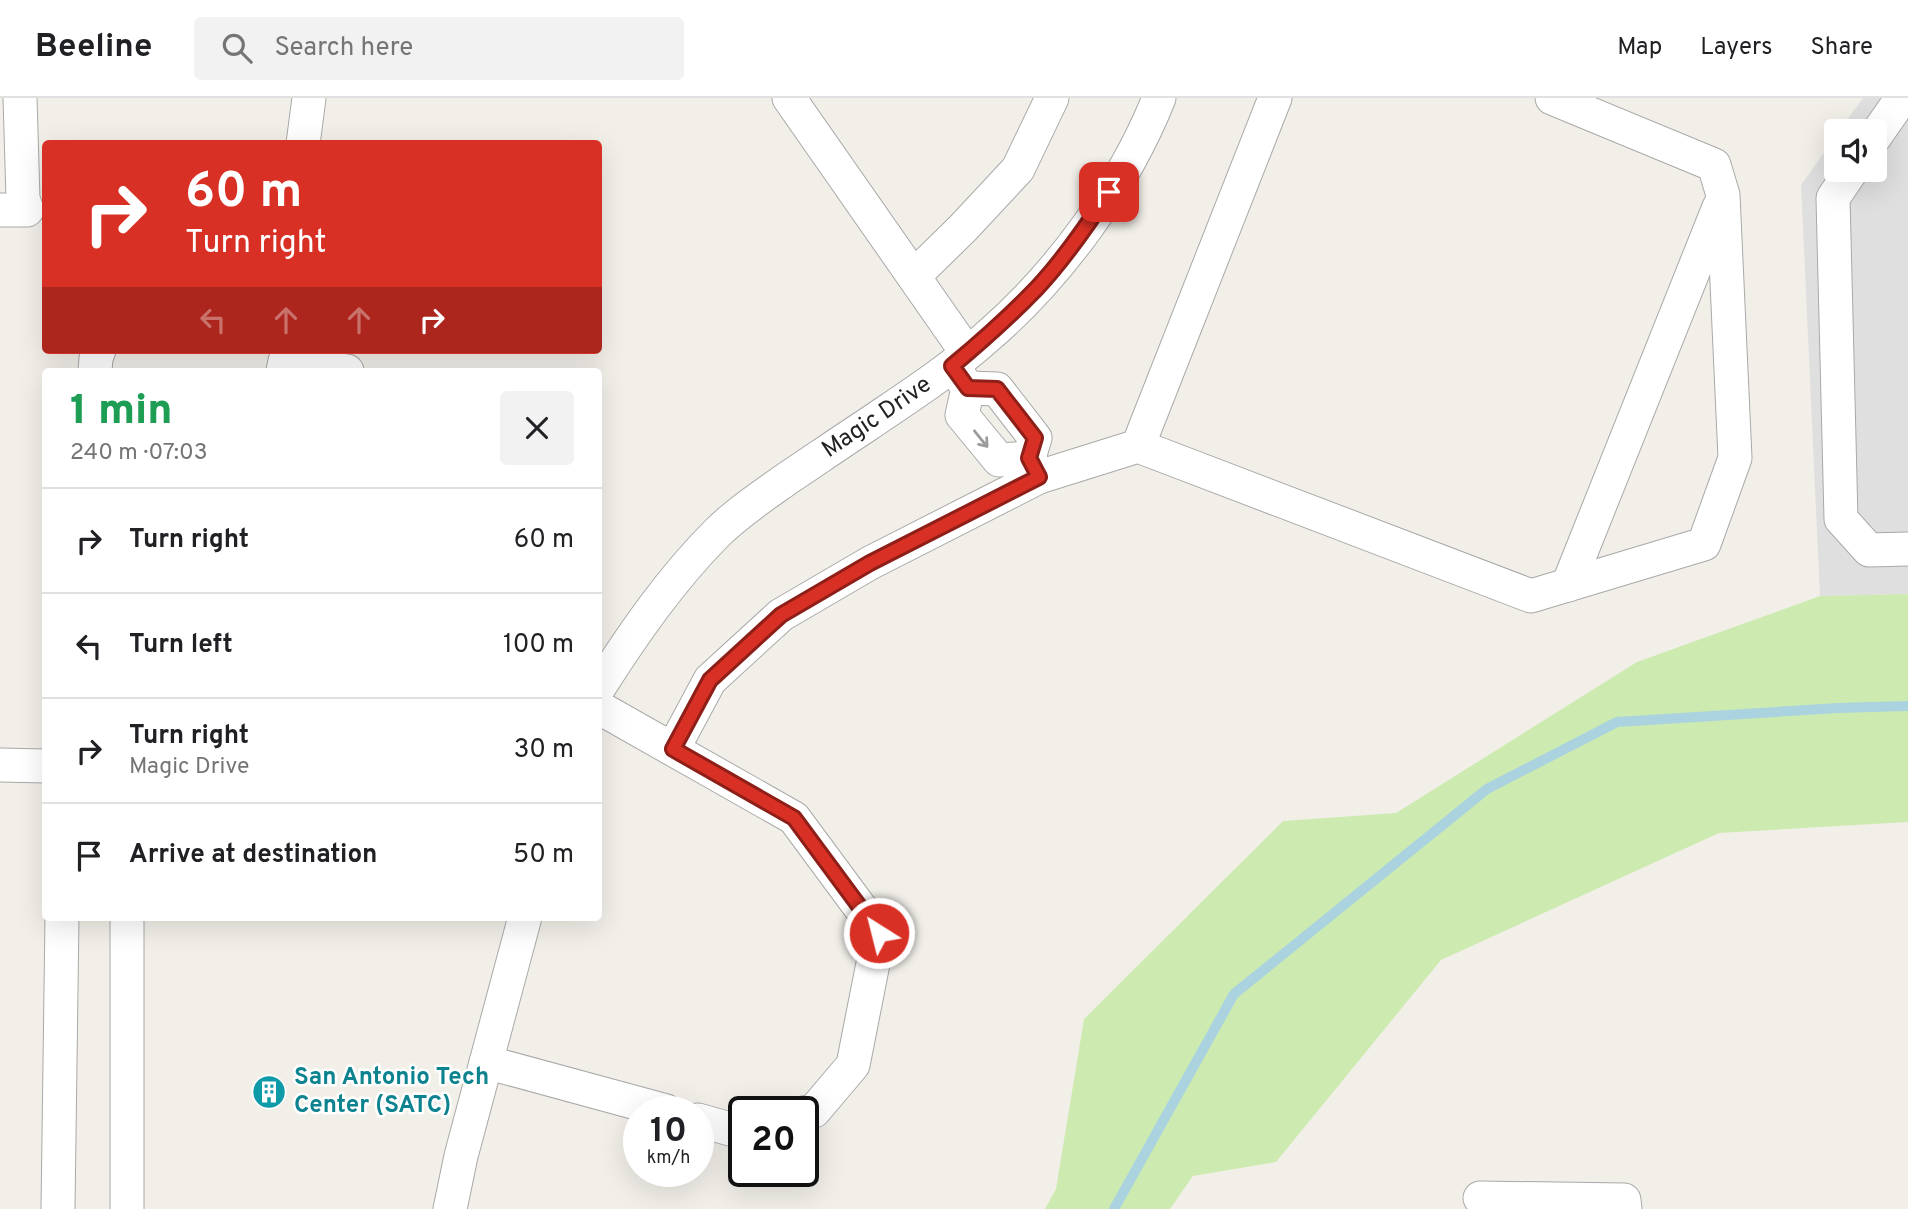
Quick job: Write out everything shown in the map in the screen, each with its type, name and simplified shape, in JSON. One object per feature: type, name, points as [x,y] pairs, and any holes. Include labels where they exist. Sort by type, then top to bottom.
[{"type":"street","points":[[0,210],[27,210],[23,199],[20,98]]},
{"type":"street","points":[[304,140],[309,98]]},
{"type":"street","points":[[789,98],[914,276],[962,369],[997,389],[1035,438],[1034,468]]},
{"type":"street","points":[[914,276],[1018,169],[1052,98]]},
{"type":"street","name":"Magic Drive","points":[[602,683],[632,636],[718,532],[762,496],[962,369],[988,336],[1038,287],[1083,232],[1122,173],[1159,98]]},
{"type":"street","points":[[1138,446],[1275,98]]},
{"type":"street","points":[[673,749],[710,680],[781,615],[1034,468],[1138,446],[1531,596],[1704,544],[1735,458],[1723,195],[1714,165],[1552,98]]},
{"type":"street","points":[[1887,119],[1899,102],[1906,98]]},
{"type":"street","points":[[1844,182],[1833,198],[1842,519],[1868,550],[1908,549]]},
{"type":"street","points":[[1568,585],[1723,195]]},
{"type":"street","points":[[284,360],[330,368]]},
{"type":"street","points":[[602,709],[794,818],[879,933],[853,1065],[819,1105]]},
{"type":"street","points":[[0,765],[42,766]]},
{"type":"street","points":[[58,1209],[62,921]]},
{"type":"street","points":[[127,921],[127,1209]]},
{"type":"street","points":[[450,1209],[521,921]]},
{"type":"street","points":[[486,1062],[623,1099]]},
{"type":"street","points":[[1480,1198],[1624,1200],[1625,1209]]},
{"type":"shaded area","points":[[1863,98],[1908,98],[1908,594],[1820,596],[1801,185],[1824,153],[1824,182],[1887,182],[1887,119],[1848,119]]},
{"type":"green space","points":[[1908,594],[1908,822],[1719,833],[1441,960],[1276,1162],[1193,1176],[1170,1209],[1045,1209],[1056,1189],[1084,1019],[1283,821],[1396,813],[1637,662],[1820,596]]},
{"type":"waterway","points":[[1114,1209],[1234,994],[1487,789],[1617,722],[1908,706]]},
{"type":"place","name":"San Antonio Tech Center (SATC)","points":[[269,1092]]},
{"type":"route","points":[[879,933],[794,818],[673,749],[710,680],[781,615],[870,563],[1039,477],[1029,458],[1035,438],[997,389],[968,388],[952,366],[988,336],[1038,287],[1083,232],[1109,192]]}]
